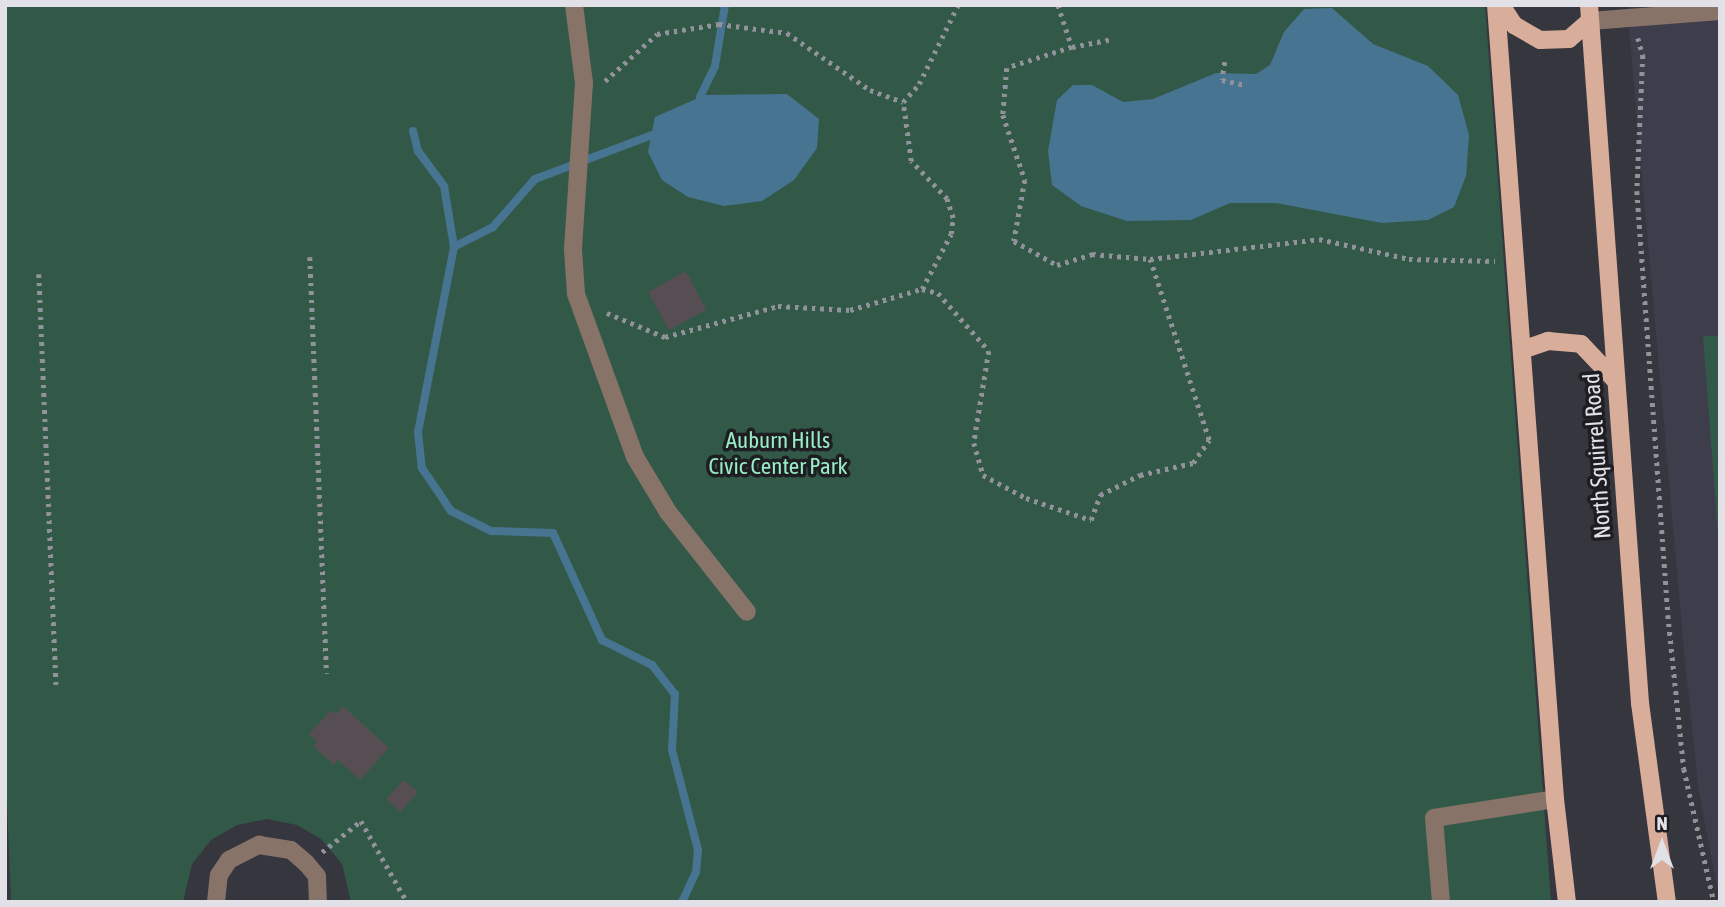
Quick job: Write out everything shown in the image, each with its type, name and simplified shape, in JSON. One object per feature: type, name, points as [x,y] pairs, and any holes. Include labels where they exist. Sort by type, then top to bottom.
[{"type":"main road","points":[[1499,5],[1514,25],[1540,40],[1569,39],[1589,13]]},
{"type":"main road","points":[[1499,5],[1555,799],[1567,902]]},
{"type":"main road","name":"North Squirrel Road","points":[[1589,13],[1645,759],[1667,902]]},
{"type":"main road","points":[[1522,350],[1548,341],[1581,344],[1615,380]]},
{"type":"street","points":[[574,5],[584,83],[573,250],[576,295],[635,457],[668,512],[747,612]]},
{"type":"street","points":[[1589,13],[1720,11]]},
{"type":"street","points":[[1441,902],[1434,818],[1555,799]]},
{"type":"street","points":[[216,902],[219,876],[242,850],[276,845],[308,865],[317,876],[318,902]]},
{"type":"path","points":[[922,289],[951,234],[953,218],[947,199],[911,161],[903,102],[919,84],[958,5]]},
{"type":"path","points":[[1058,5],[1072,47]]},
{"type":"path","points":[[584,83],[605,82],[657,34],[729,24],[787,33],[870,90],[903,102]]},
{"type":"path","points":[[1112,39],[1072,47],[1007,68],[1003,115],[1025,180],[1014,241],[1057,265],[1092,254],[1150,259],[1319,239],[1409,259],[1515,260]]},
{"type":"path","points":[[1638,50],[1643,55],[1637,191],[1668,615],[1691,816],[1714,902]]},
{"type":"path","points":[[1224,62],[1222,80],[1246,85]]},
{"type":"path","points":[[310,257],[327,674]]},
{"type":"path","points":[[576,295],[618,321],[665,337],[778,306],[850,310],[922,289],[938,293],[989,351],[974,443],[983,475],[1026,498],[1091,520],[1100,495],[1140,475],[1193,463],[1209,440],[1150,259]]},
{"type":"path","points":[[39,274],[56,685]]},
{"type":"path","points":[[308,865],[361,821],[407,902]]},
{"type":"shaded area","points":[[1627,5],[1720,5],[1720,902],[1699,793],[1684,651]]},
{"type":"green space","name":"Auburn Hills Civic Center Park","points":[[5,5],[1485,5],[1551,902],[351,902],[342,864],[321,839],[297,825],[267,819],[237,825],[211,840],[192,864],[183,902],[11,902],[5,750]]},
{"type":"green space","points":[[1703,336],[1720,336],[1720,561]]},
{"type":"water","points":[[1332,8],[1373,44],[1428,66],[1458,95],[1469,135],[1466,176],[1454,207],[1428,220],[1382,223],[1276,203],[1230,203],[1191,220],[1127,221],[1081,206],[1052,185],[1048,151],[1057,100],[1073,85],[1092,85],[1123,102],[1153,99],[1216,73],[1256,74],[1270,65],[1284,32],[1304,9]]},
{"type":"water","points":[[787,94],[819,119],[817,148],[794,180],[762,201],[724,206],[688,197],[662,180],[648,152],[655,117],[705,95]]},
{"type":"building","points":[[686,271],[706,310],[669,330],[648,292]]},
{"type":"building","points":[[343,706],[389,748],[360,780],[338,760],[334,765],[313,746],[317,742],[309,734],[331,710],[336,714]]},
{"type":"building","points":[[404,780],[418,792],[400,812],[386,799]]},
{"type":"waterway","points":[[700,97],[715,66],[725,5]]},
{"type":"waterway","points":[[413,131],[418,151],[444,186],[454,247]]},
{"type":"waterway","points":[[660,132],[535,179],[493,227],[454,247],[418,432],[422,468],[451,511],[491,531],[553,533],[602,640],[652,665],[675,694],[672,750],[698,850],[696,872],[682,902]]}]
